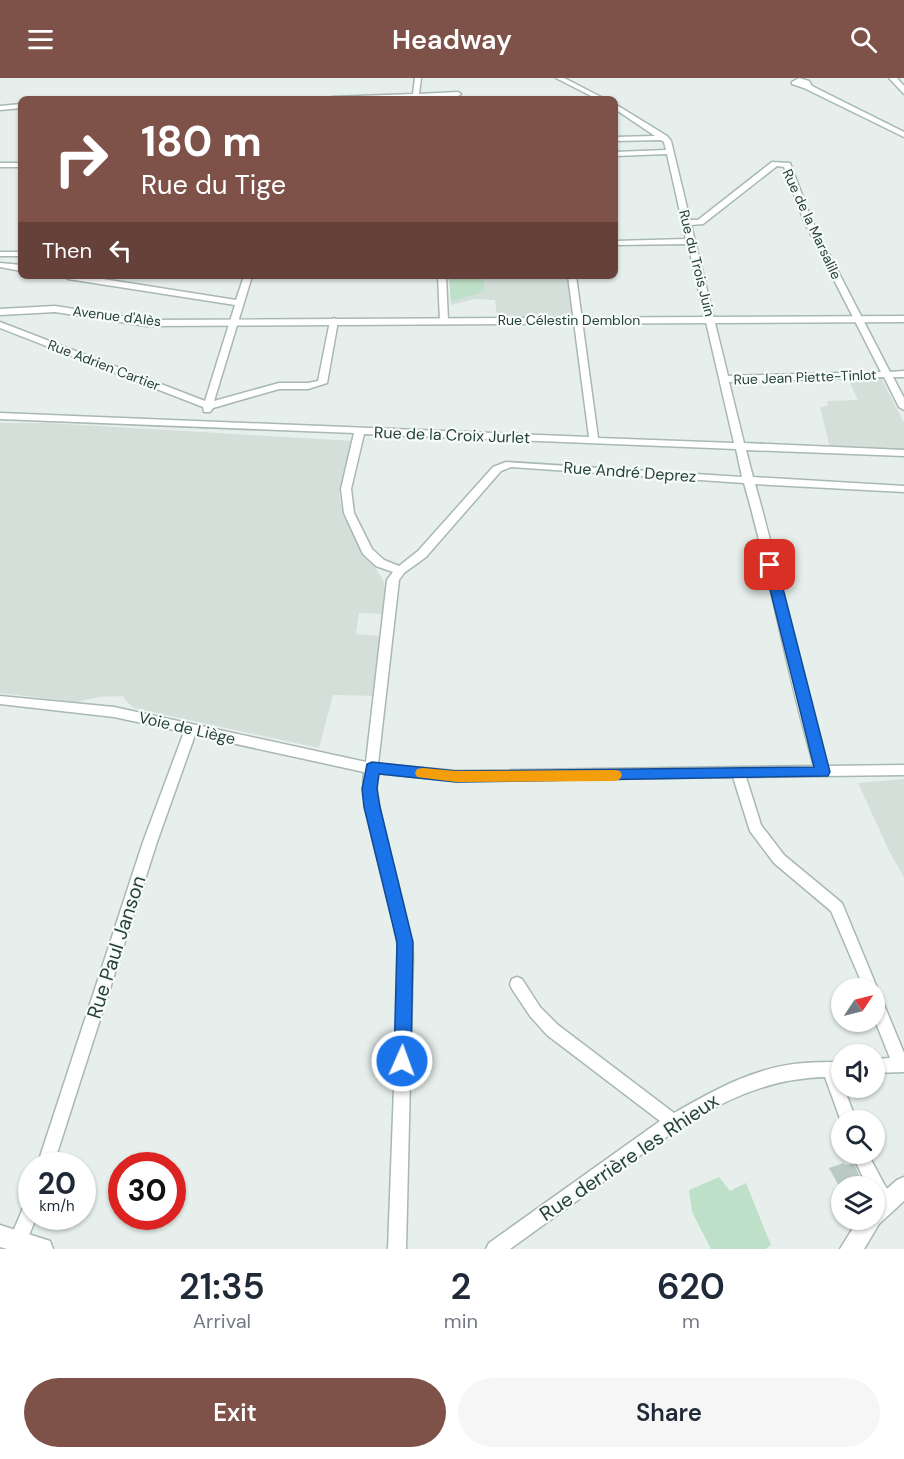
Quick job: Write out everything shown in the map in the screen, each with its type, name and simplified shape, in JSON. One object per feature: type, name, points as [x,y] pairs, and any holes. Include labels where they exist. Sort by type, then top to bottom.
[{"type":"street","points":[[416,94],[418,78]]},
{"type":"street","points":[[560,78],[596,96]]},
{"type":"street","points":[[893,78],[904,91]]},
{"type":"street","points":[[794,79],[795,84],[806,86],[904,135]]},
{"type":"street","points":[[382,96],[458,94]]},
{"type":"street","points":[[0,108],[18,106]]},
{"type":"street","points":[[618,108],[664,138]]},
{"type":"street","points":[[618,139],[664,138]]},
{"type":"street","name":"Rue du Trois Juin","points":[[664,138],[670,152],[688,223],[740,447],[822,772]]},
{"type":"street","points":[[618,153],[670,152]]},
{"type":"street","name":"Rue de la Marsalile","points":[[688,223],[700,222],[772,165],[781,163],[787,165],[808,221],[857,320],[904,407]]},
{"type":"street","points":[[0,165],[18,165]]},
{"type":"street","points":[[618,243],[691,241]]},
{"type":"street","points":[[0,254],[18,254]]},
{"type":"street","points":[[0,265],[18,268]]},
{"type":"street","points":[[87,279],[240,303]]},
{"type":"street","points":[[202,425],[247,279]]},
{"type":"street","points":[[442,279],[444,321]]},
{"type":"street","points":[[572,279],[594,441]]},
{"type":"street","name":"Avenue d'Alès","points":[[0,312],[56,309],[146,323],[235,321]]},
{"type":"street","name":"Rue Célestin Demblon","points":[[235,321],[904,320]]},
{"type":"street","points":[[208,406],[279,386],[308,386],[322,383],[334,321]]},
{"type":"street","name":"Rue Adrien Cartier","points":[[0,325],[208,406]]},
{"type":"street","name":"Rue Jean Piette-Tinlot","points":[[724,379],[904,374]]},
{"type":"street","name":"Rue de la Croix Jurlet","points":[[0,416],[904,453]]},
{"type":"street","points":[[360,431],[346,489],[349,513],[367,550],[380,563],[400,570],[393,580],[369,789],[402,924],[406,954],[397,1249]]},
{"type":"street","name":"Rue André Deprez","points":[[400,570],[422,555],[497,469],[510,464],[904,489]]},
{"type":"street","name":"Voie de Liège","points":[[0,700],[114,712],[372,768],[456,776],[904,770]]},
{"type":"street","name":"Rue Paul Janson","points":[[50,1152],[150,842],[191,729]]},
{"type":"street","points":[[739,774],[755,827],[779,859],[837,907],[867,978]]},
{"type":"street","points":[[517,984],[538,1015],[570,1044],[658,1108],[673,1122]]},
{"type":"street","points":[[885,1023],[902,1064],[885,1065]]},
{"type":"street","name":"Rue derrière les Rhieux","points":[[495,1249],[673,1122],[726,1092],[765,1078],[802,1071],[831,1070]]},
{"type":"street","points":[[885,1205],[904,1187]]},
{"type":"street","points":[[18,1226],[9,1238],[42,1249]]},
{"type":"street","points":[[851,1249],[863,1230]]},
{"type":"shaded area","points":[[449,279],[567,279],[572,313],[566,316],[497,316],[495,300],[474,299],[451,305]]},
{"type":"shaded area","points":[[881,378],[904,423],[904,450],[830,448],[820,407],[828,406],[827,401],[858,400],[848,379]]},
{"type":"shaded area","points":[[0,423],[47,423],[354,441],[339,494],[343,516],[383,580],[386,595],[384,614],[359,613],[356,634],[381,636],[376,696],[333,695],[319,748],[134,708],[124,699],[124,696],[98,697],[77,702],[0,693]]},
{"type":"shaded area","points":[[904,779],[904,877],[890,853],[858,783]]},
{"type":"green space","points":[[449,279],[483,279],[485,289],[478,294],[451,301]]},
{"type":"green space","points":[[719,1177],[730,1191],[746,1183],[771,1245],[765,1249],[711,1249],[692,1212],[689,1190]]},
{"type":"building","points":[[841,1164],[854,1164],[859,1176],[833,1176],[829,1168]]},
{"type":"slow traffic","points":[[423,773],[504,777],[615,775]]},
{"type":"route","points":[[402,1061],[405,942],[372,807],[369,789],[372,768],[456,776],[504,777],[822,772],[770,565]]}]
